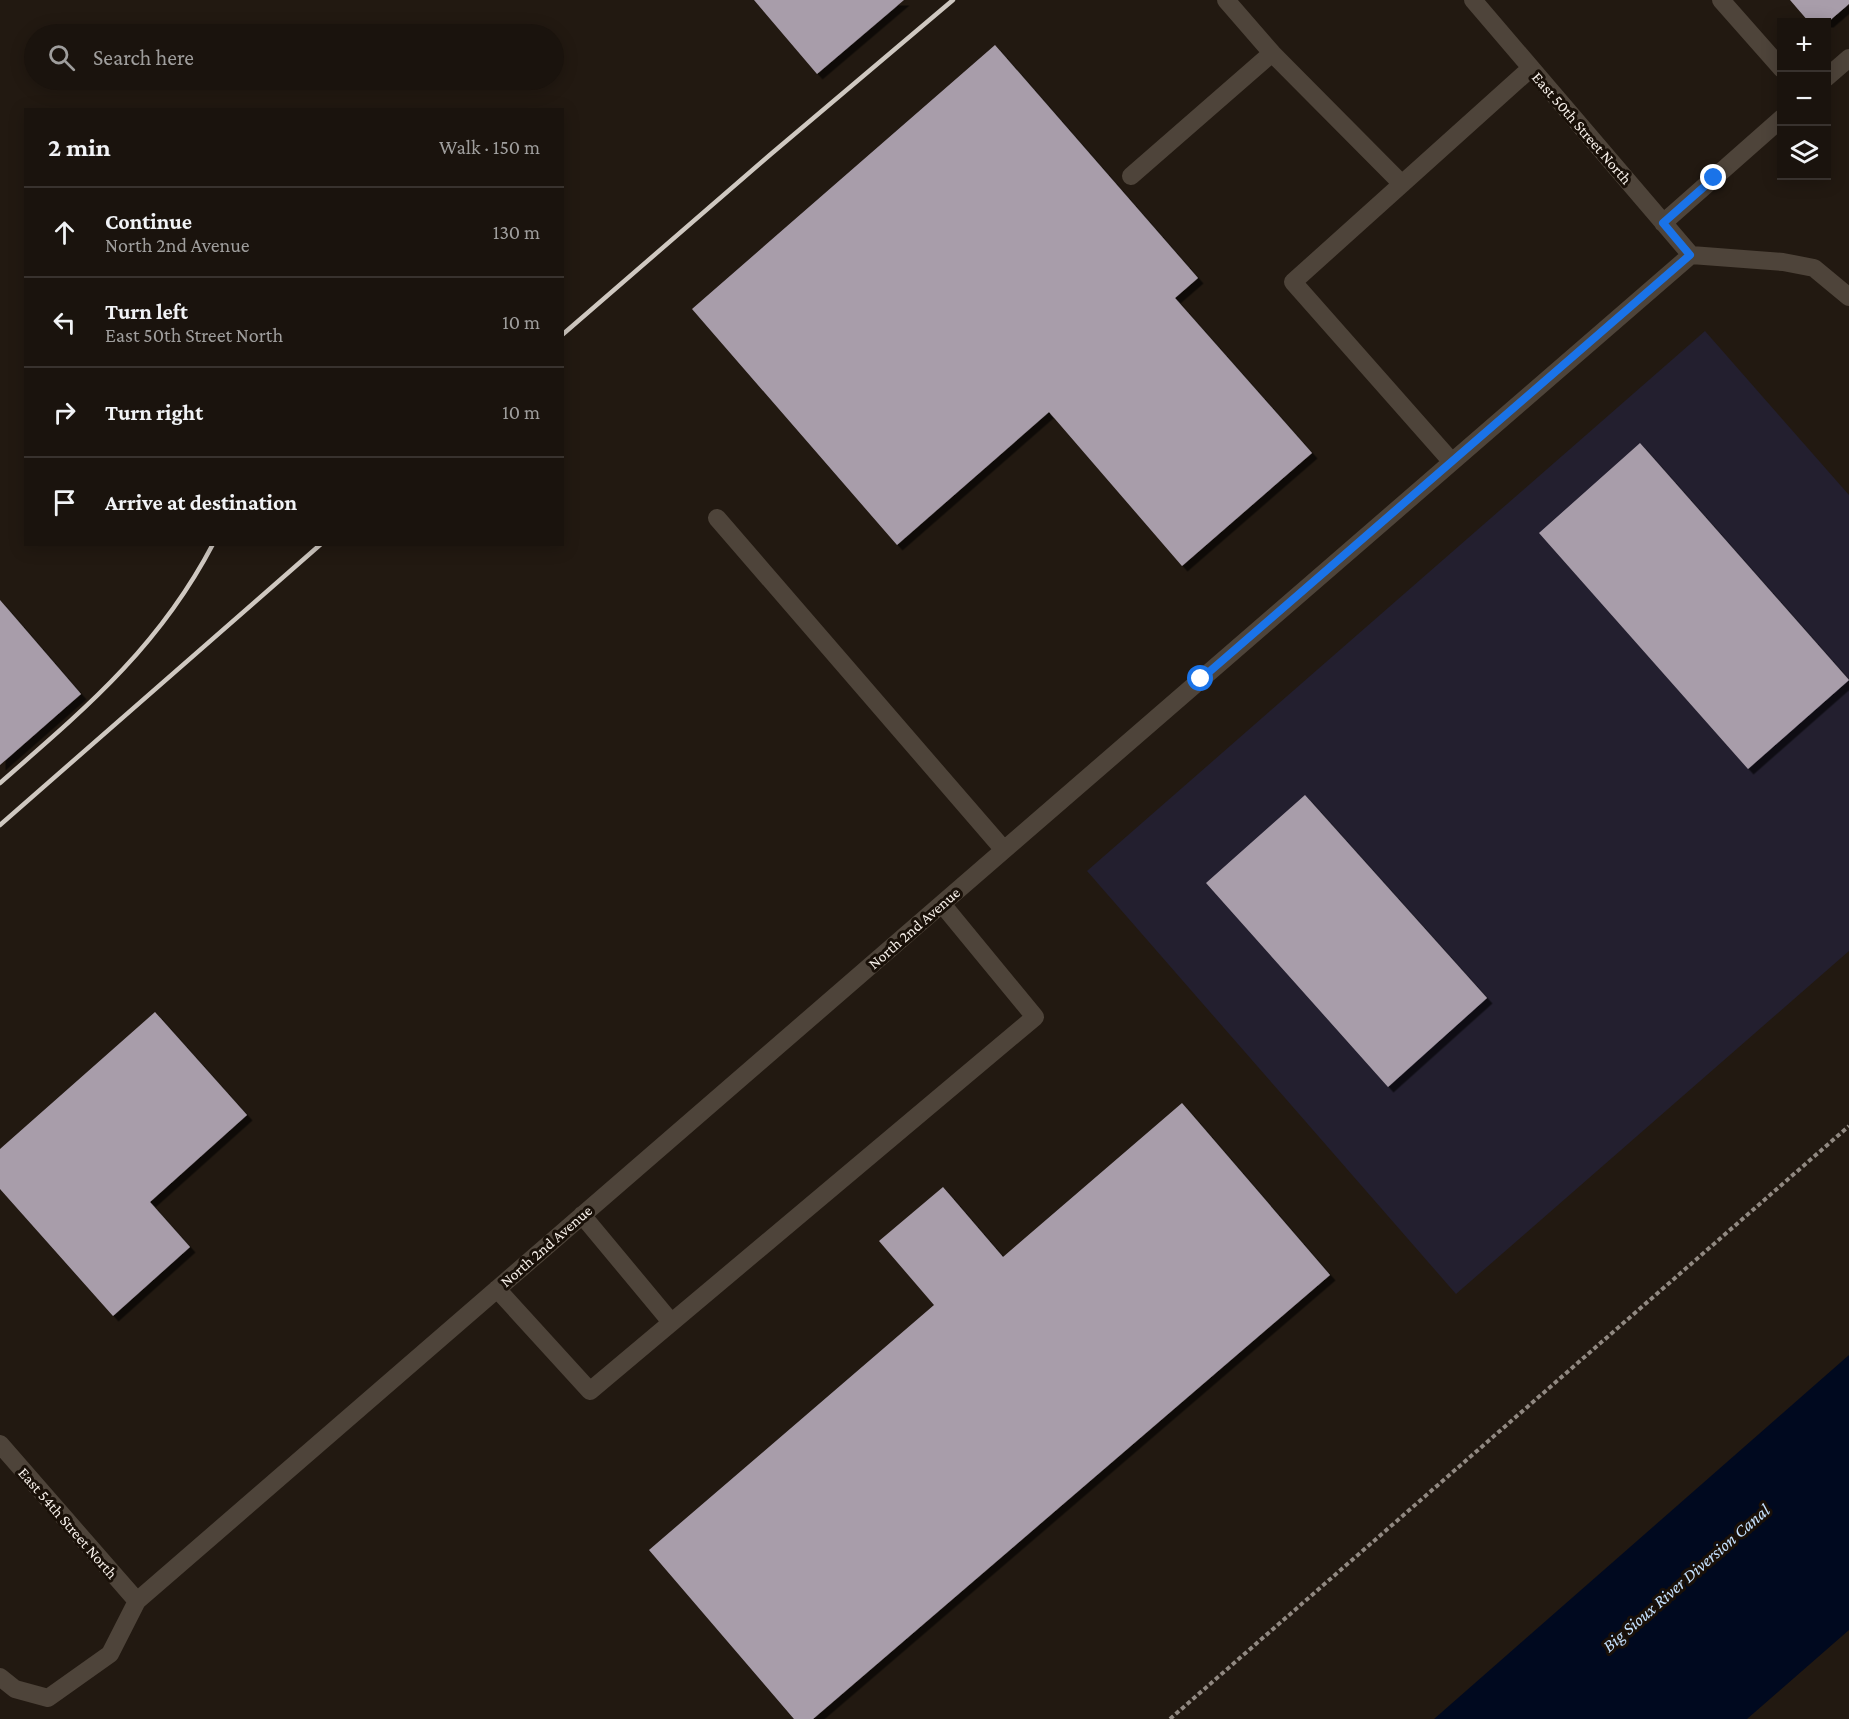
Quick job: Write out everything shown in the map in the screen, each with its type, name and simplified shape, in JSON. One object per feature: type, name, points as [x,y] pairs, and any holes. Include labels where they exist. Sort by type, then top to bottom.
[{"type":"street","points":[[1226,0],[1272,53],[1402,184]]},
{"type":"street","name":"East 50th Street North","points":[[1473,0],[1690,255]]},
{"type":"street","points":[[1721,0],[1777,63]]},
{"type":"street","points":[[1131,176],[1272,53]]},
{"type":"street","points":[[1831,74],[1849,58]]},
{"type":"street","points":[[1452,462],[1293,282],[1531,68]]},
{"type":"street","points":[[1663,223],[1777,122]]},
{"type":"street","points":[[1690,255],[1782,262],[1814,268],[1849,297]]},
{"type":"street","name":"North 2nd Avenue","points":[[137,1601],[1690,255]]},
{"type":"street","points":[[717,518],[1004,850]]},
{"type":"street","points":[[497,1289],[590,1391],[1035,1017],[942,904]]},
{"type":"street","points":[[582,1215],[671,1322]]},
{"type":"street","name":"East 54th Street North","points":[[0,1444],[137,1601]]},
{"type":"street","points":[[0,1677],[15,1689],[48,1698],[110,1654],[137,1601]]},
{"type":"path","points":[[1170,1719],[1849,1126]]},
{"type":"shaded area","points":[[1705,331],[1849,495],[1849,951],[1456,1294],[1087,871]]},
{"type":"water","name":"Big Sioux River Diversion Canal","points":[[1849,1355],[1849,1630],[1747,1719],[1434,1719]]},
{"type":"building","points":[[754,0],[904,0],[817,74]]},
{"type":"building","points":[[1790,0],[1849,0],[1849,4],[1831,19],[1806,18]]},
{"type":"building","points":[[995,45],[1198,278],[1175,298],[1312,453],[1182,566],[1049,412],[897,545],[692,309]]},
{"type":"building","points":[[1640,443],[1849,680],[1748,769],[1539,533]]},
{"type":"building","points":[[0,600],[81,694],[0,765]]},
{"type":"building","points":[[1305,795],[1487,998],[1388,1087],[1206,883]]},
{"type":"building","points":[[155,1012],[247,1115],[150,1202],[190,1247],[113,1316],[0,1189],[0,1149]]},
{"type":"building","points":[[1182,1103],[1330,1275],[813,1719],[794,1719],[649,1550],[934,1305],[879,1241],[943,1187],[1003,1257]]},
{"type":"railway","points":[[564,333],[953,0]]},
{"type":"railway","points":[[0,783],[91,702],[145,645],[192,581],[212,546]]},
{"type":"railway","points":[[0,825],[319,546]]},
{"type":"route","points":[[1201,679],[1690,255],[1663,223],[1714,178]]}]
